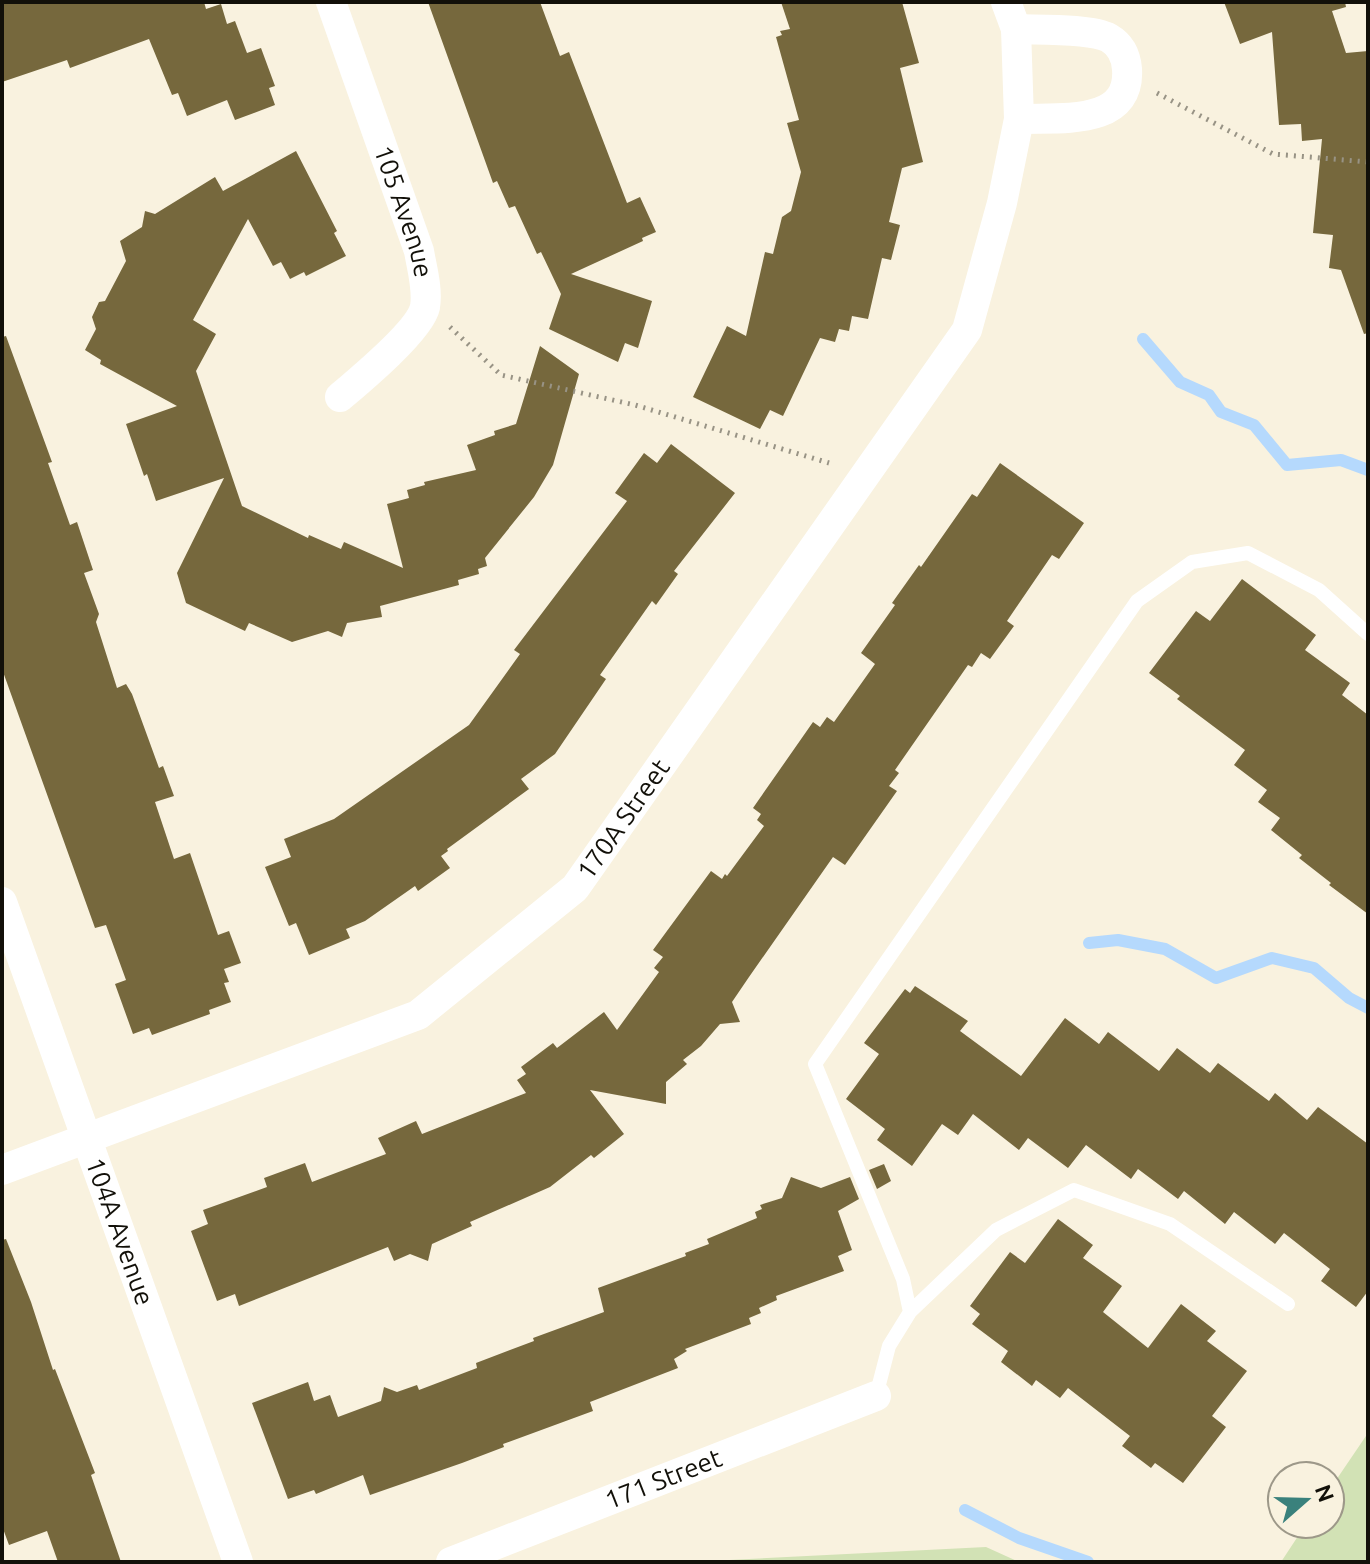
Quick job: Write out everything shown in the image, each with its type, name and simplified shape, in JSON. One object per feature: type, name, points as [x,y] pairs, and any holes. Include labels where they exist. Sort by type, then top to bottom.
[{"type":"street","name":"105 Avenue","points":[[331,2],[419,251],[425,286],[425,309],[416,325],[340,397]]},
{"type":"street","points":[[1011,16],[1109,38],[1121,48],[1126,62],[1125,94],[1115,105],[1099,114],[1019,119]]},
{"type":"street","name":"170A Street","points":[[2,1170],[418,1015],[575,888],[967,330],[1002,203],[1019,119],[1011,16]]},
{"type":"street","name":"104A Avenue","points":[[2,902],[238,1562]]},
{"type":"street","name":"171 Street","points":[[451,1562],[876,1396]]},
{"type":"lane","points":[[910,1312],[903,1279],[815,1064],[840,1026],[1137,601],[1192,562],[1248,553],[1319,590],[1368,634]]},
{"type":"lane","points":[[876,1396],[889,1346],[910,1312],[996,1230],[1074,1190],[1170,1224],[1288,1304]]},
{"type":"path","points":[[1149,89],[1273,154],[1368,162]]},
{"type":"path","points":[[446,324],[501,375],[635,405],[829,463]]},
{"type":"green space","points":[[1368,1433],[1368,1562],[1281,1562],[1295,1540],[1346,1540],[1346,1465]]},
{"type":"green space","points":[[986,1547],[1019,1562],[689,1562]]},
{"type":"building","points":[[2,2],[204,2],[206,9],[221,4],[227,24],[235,21],[247,53],[261,48],[275,86],[269,88],[275,105],[235,120],[227,100],[187,116],[178,93],[172,95],[149,39],[70,68],[67,60],[2,82]]},
{"type":"building","points":[[428,2],[540,2],[560,56],[569,52],[627,203],[640,197],[656,232],[571,274],[652,301],[638,348],[625,343],[618,362],[549,329],[561,294],[541,252],[537,254],[515,206],[509,208],[497,181],[493,183]]},
{"type":"building","points":[[781,2],[902,2],[919,63],[900,68],[923,162],[902,168],[889,222],[900,225],[891,260],[882,258],[868,319],[852,316],[849,331],[839,329],[835,342],[820,338],[783,416],[770,410],[760,429],[693,397],[727,326],[746,336],[765,252],[773,254],[782,217],[791,211],[801,172],[787,123],[799,120],[776,37],[782,35],[780,31],[790,29]]},
{"type":"building","points":[[1224,2],[1345,2],[1346,7],[1332,11],[1346,53],[1368,51],[1368,333],[1364,334],[1341,270],[1329,268],[1333,235],[1313,233],[1322,139],[1302,141],[1301,124],[1279,125],[1272,32],[1240,44]]},
{"type":"building","points":[[296,151],[337,231],[334,233],[346,256],[306,276],[304,272],[290,279],[281,262],[273,266],[248,219],[193,320],[216,334],[196,371],[242,506],[308,538],[309,535],[341,549],[344,542],[403,568],[387,504],[409,498],[407,490],[425,485],[424,482],[476,470],[467,445],[516,424],[540,346],[579,374],[553,465],[534,497],[485,558],[487,566],[478,569],[479,574],[458,580],[459,585],[380,606],[382,617],[347,623],[342,637],[328,631],[292,642],[249,623],[245,631],[186,603],[177,573],[224,478],[156,501],[126,424],[177,406],[100,364],[101,360],[85,350],[96,329],[92,317],[99,302],[105,301],[126,261],[120,241],[142,227],[145,211],[155,214],[215,177],[223,191]]},
{"type":"building","points":[[6,336],[52,462],[48,463],[70,525],[77,522],[93,570],[84,573],[99,614],[96,622],[117,688],[126,684],[132,694],[159,768],[163,766],[174,796],[155,802],[174,859],[190,853],[218,935],[229,931],[241,963],[224,969],[229,982],[224,983],[231,1002],[209,1010],[210,1014],[152,1035],[149,1028],[133,1034],[115,984],[126,980],[106,925],[95,928],[2,669],[2,337]]},
{"type":"building","points":[[671,444],[735,493],[674,571],[678,574],[656,605],[652,601],[600,675],[606,679],[555,754],[521,779],[529,789],[447,849],[441,856],[450,868],[418,891],[415,886],[365,921],[346,929],[350,938],[309,955],[296,923],[289,926],[265,867],[291,857],[284,839],[334,819],[469,725],[520,654],[514,650],[627,501],[615,493],[644,453],[657,463]]},
{"type":"building","points":[[1000,463],[1084,523],[1059,559],[1052,555],[1007,621],[1014,626],[990,659],[981,653],[972,667],[968,665],[895,770],[899,773],[889,786],[897,791],[845,865],[833,857],[749,977],[732,1002],[740,1022],[720,1024],[701,1046],[683,1060],[687,1064],[666,1082],[666,1104],[590,1090],[624,1134],[550,1187],[470,1222],[472,1226],[432,1244],[428,1261],[410,1254],[394,1261],[388,1247],[239,1306],[235,1294],[217,1301],[191,1231],[208,1224],[203,1210],[267,1187],[264,1178],[305,1163],[312,1182],[386,1154],[378,1138],[416,1121],[422,1134],[526,1093],[517,1080],[526,1074],[521,1067],[553,1043],[557,1048],[604,1012],[617,1030],[659,972],[654,968],[663,957],[653,950],[711,871],[722,879],[725,874],[727,876],[764,826],[757,820],[761,814],[753,808],[813,722],[820,727],[827,717],[834,722],[875,664],[861,653],[895,605],[892,603],[972,494],[977,497]]},
{"type":"building","points":[[1242,579],[1316,635],[1305,650],[1350,683],[1342,695],[1368,715],[1368,914],[1329,885],[1331,883],[1299,858],[1302,855],[1271,830],[1280,818],[1258,802],[1267,790],[1234,765],[1245,750],[1177,699],[1180,696],[1149,673],[1196,611],[1210,621]]},
{"type":"building","points":[[915,986],[968,1021],[960,1031],[1021,1076],[1065,1018],[1099,1044],[1108,1032],[1159,1071],[1177,1048],[1210,1073],[1218,1063],[1269,1101],[1275,1093],[1307,1120],[1318,1107],[1368,1144],[1368,1291],[1356,1307],[1321,1281],[1330,1269],[1284,1233],[1275,1244],[1234,1212],[1225,1224],[1184,1191],[1178,1199],[1138,1169],[1131,1179],[1086,1145],[1068,1168],[1028,1138],[1019,1150],[973,1114],[958,1135],[942,1124],[912,1166],[877,1140],[885,1129],[846,1099],[879,1054],[864,1043],[905,989],[910,993]]},
{"type":"building","points":[[884,1164],[891,1181],[877,1189],[869,1170]]},
{"type":"building","points":[[791,1177],[821,1188],[850,1177],[859,1199],[838,1211],[852,1250],[838,1256],[844,1271],[776,1296],[777,1300],[759,1308],[761,1313],[749,1318],[751,1324],[685,1349],[687,1351],[674,1359],[678,1368],[590,1402],[593,1411],[503,1444],[504,1447],[462,1463],[370,1495],[363,1475],[316,1494],[314,1490],[288,1499],[252,1403],[308,1382],[314,1401],[330,1395],[338,1417],[381,1401],[384,1387],[397,1392],[417,1385],[419,1390],[477,1368],[476,1363],[604,1312],[598,1288],[686,1256],[685,1253],[709,1244],[707,1239],[757,1218],[755,1212],[762,1209],[760,1205],[782,1198]]},
{"type":"building","points":[[1058,1219],[1093,1245],[1083,1258],[1122,1286],[1103,1312],[1148,1348],[1181,1304],[1216,1331],[1207,1341],[1247,1371],[1212,1416],[1226,1427],[1183,1483],[1155,1463],[1151,1468],[1122,1446],[1130,1436],[1068,1388],[1060,1398],[1036,1380],[1032,1386],[1001,1362],[1008,1351],[972,1324],[980,1314],[970,1306],[1010,1252],[1025,1263]]},
{"type":"building","points":[[6,1239],[53,1370],[95,1473],[91,1475],[121,1562],[58,1562],[47,1531],[9,1545],[2,1526],[2,1240]]},
{"type":"waterway","points":[[1143,339],[1180,382],[1209,395],[1221,412],[1254,425],[1287,465],[1341,460],[1368,470]]},
{"type":"waterway","points":[[1089,943],[1118,940],[1165,949],[1216,978],[1272,958],[1314,968],[1349,998],[1368,1008]]},
{"type":"waterway","points":[[965,1510],[1019,1538],[1088,1562]]}]
